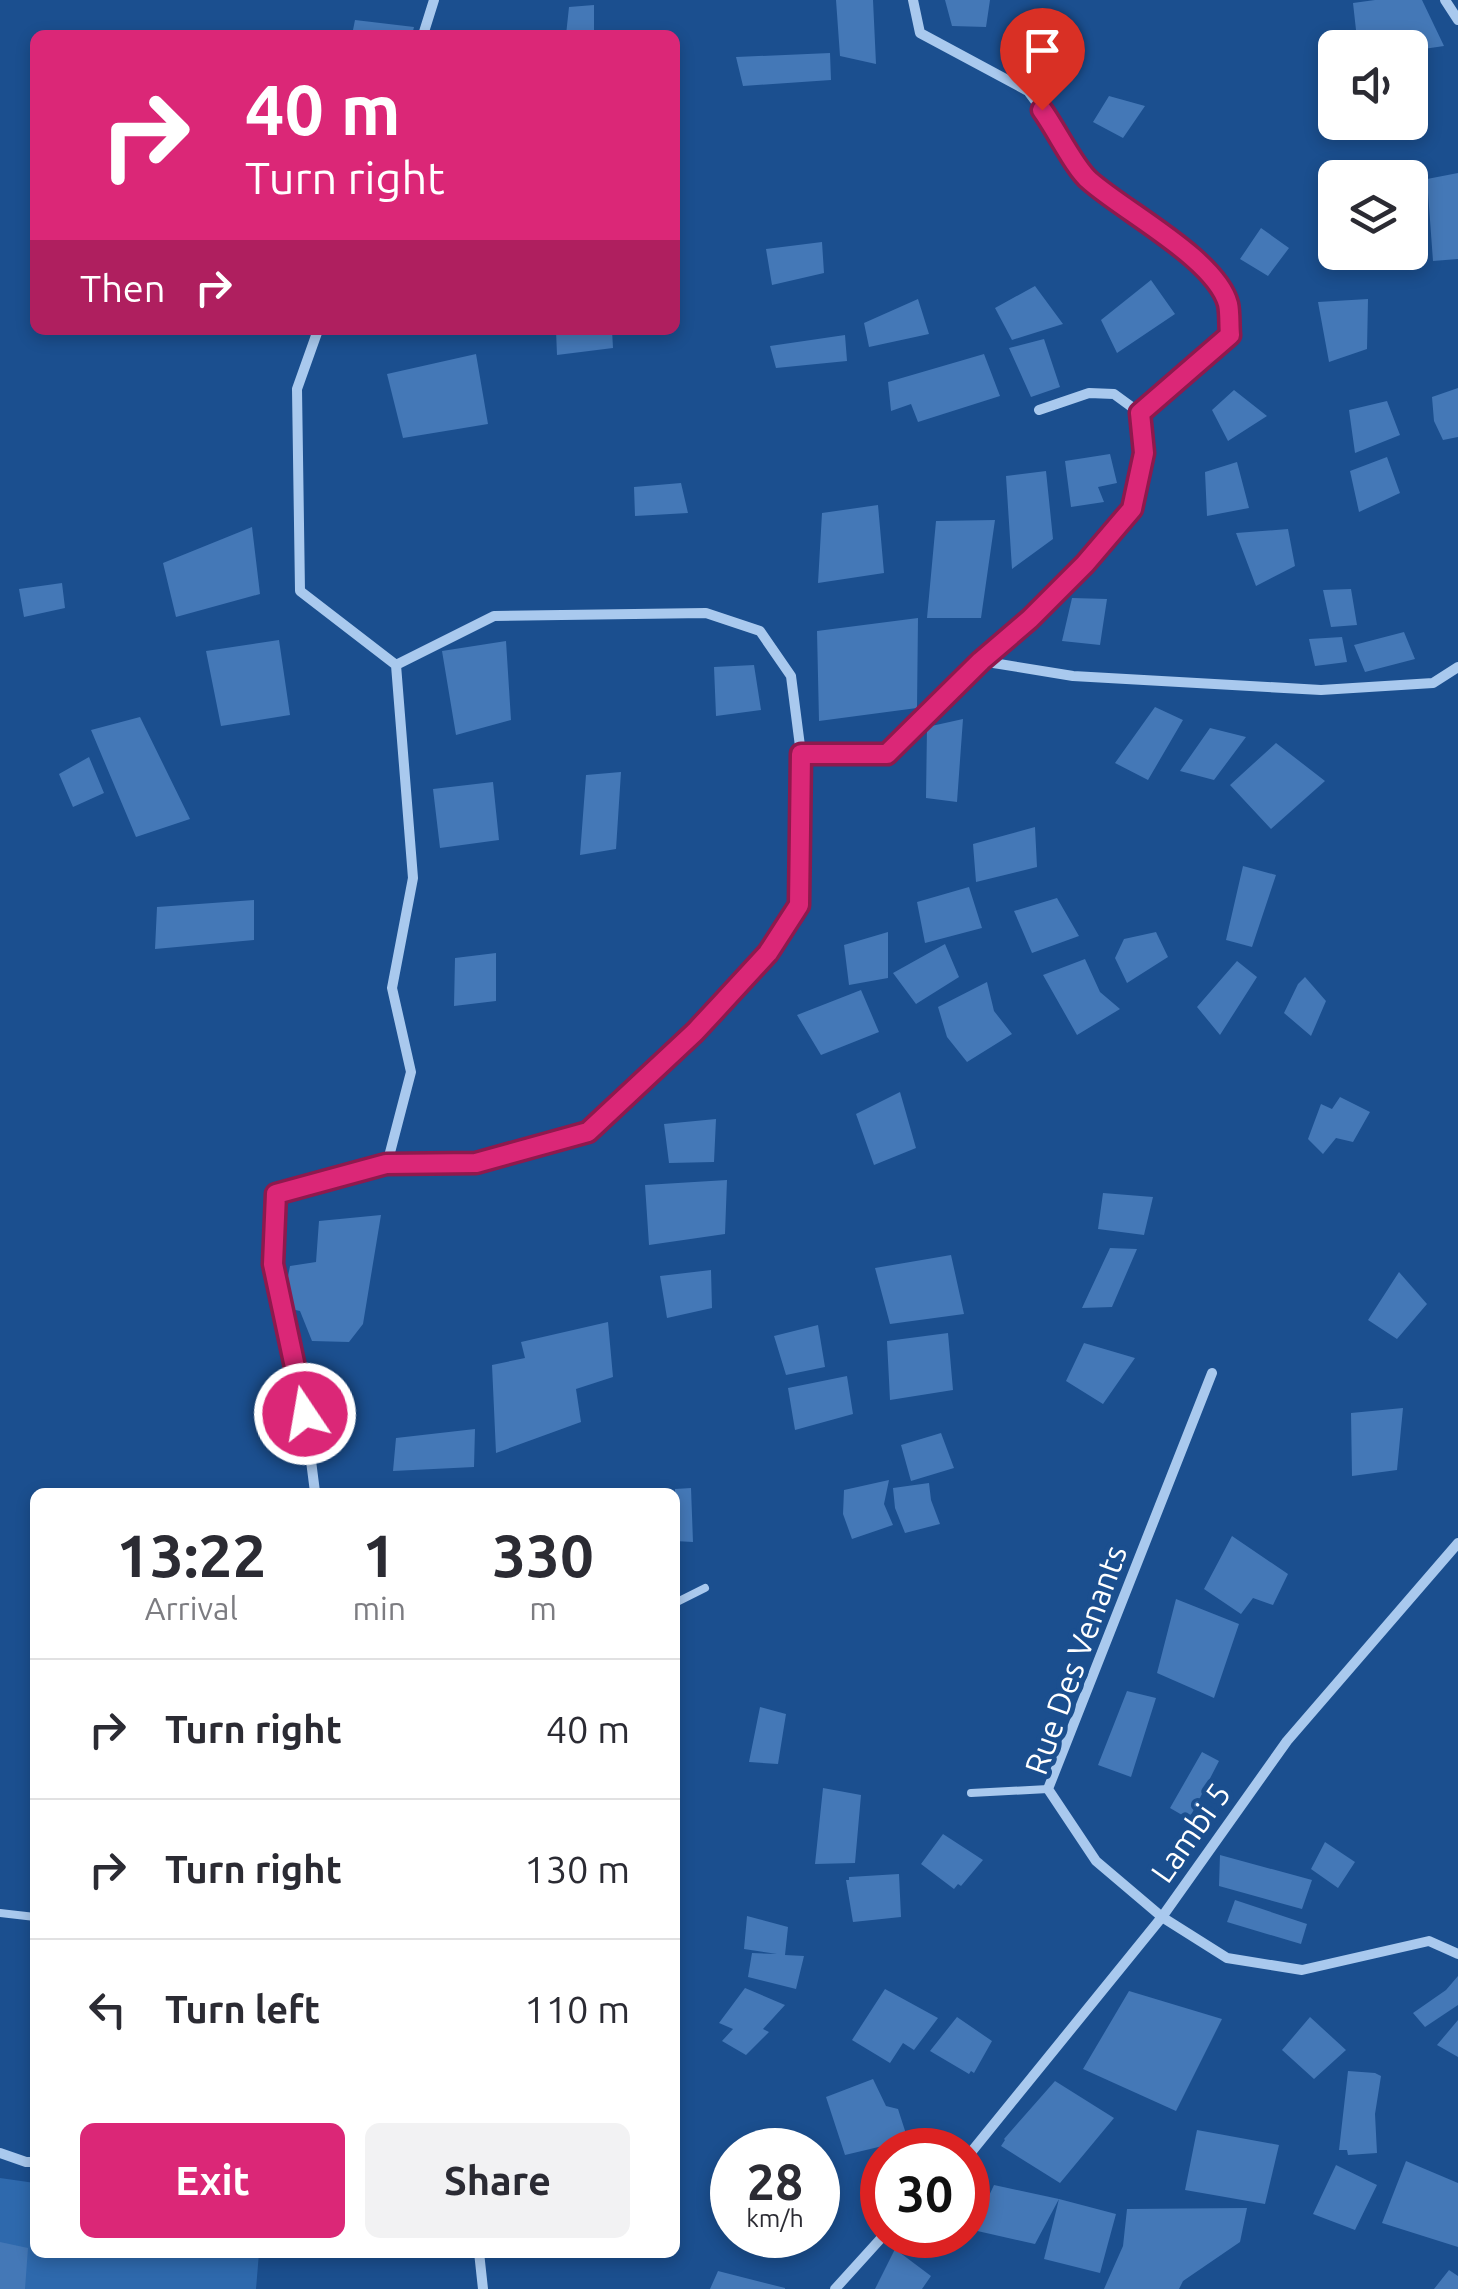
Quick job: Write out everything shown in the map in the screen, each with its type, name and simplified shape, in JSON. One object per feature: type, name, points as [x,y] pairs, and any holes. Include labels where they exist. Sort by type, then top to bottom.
[{"type":"street","points":[[425,30],[434,0]]},
{"type":"street","points":[[914,0],[920,33],[1028,91],[1087,179],[1215,277],[1228,304],[1230,335],[1140,413]]},
{"type":"street","points":[[1445,0],[1458,20]]},
{"type":"street","points":[[316,335],[296,389],[300,591],[396,665],[413,878],[392,988],[411,1072],[386,1164]]},
{"type":"street","points":[[981,661],[1085,564],[1132,509],[1144,453],[1140,413],[1114,394],[1089,393],[1039,410]]},
{"type":"street","points":[[314,1488],[305,1414],[273,1264],[276,1194],[386,1164],[476,1163],[588,1132],[695,1032],[768,953],[799,905],[801,754],[790,676],[760,631],[706,613],[494,616],[396,665]]},
{"type":"street","points":[[981,661],[1073,676],[1321,690],[1433,683],[1458,667]]},
{"type":"street","name":"Rue Des Venants","points":[[1212,1373],[1048,1789],[1096,1861],[1162,1916],[1227,1958],[1302,1970],[1428,1941],[1458,1954]]},
{"type":"street","name":"Lambi 5","points":[[990,2129],[1162,1916],[1287,1740],[1458,1543]]},
{"type":"street","points":[[0,2153],[30,2162]]},
{"type":"street","points":[[479,2258],[483,2289]]},
{"type":"street","points":[[835,2289],[863,2258]]},
{"type":"lane","points":[[801,754],[887,754],[981,661]]},
{"type":"lane","points":[[680,1600],[705,1588]]},
{"type":"lane","points":[[971,1792],[1048,1789]]},
{"type":"lane","points":[[0,1913],[30,1916]]},
{"type":"shaded area","points":[[0,2178],[30,2182],[30,2258],[259,2258],[256,2289],[0,2289]]},
{"type":"building","points":[[836,0],[873,0],[876,64],[840,56]]},
{"type":"building","points":[[945,0],[990,0],[986,27],[952,26]]},
{"type":"building","points":[[1422,0],[1444,46],[1428,48],[1428,30],[1356,30],[1353,3]]},
{"type":"building","points":[[594,5],[594,30],[567,30],[569,7]]},
{"type":"building","points":[[355,20],[414,27],[413,30],[353,30]]},
{"type":"building","points":[[830,53],[831,80],[743,86],[736,57]]},
{"type":"building","points":[[1109,96],[1145,106],[1123,138],[1093,122]]},
{"type":"building","points":[[1458,173],[1458,259],[1433,261],[1428,179]]},
{"type":"building","points":[[1261,228],[1289,248],[1268,276],[1240,259]]},
{"type":"building","points":[[822,242],[824,273],[772,285],[766,249]]},
{"type":"building","points":[[1151,280],[1175,314],[1117,353],[1101,320]]},
{"type":"building","points":[[1035,286],[1063,324],[1012,340],[995,308]]},
{"type":"building","points":[[918,299],[929,334],[869,347],[864,323]]},
{"type":"building","points":[[1368,299],[1367,349],[1329,362],[1318,302]]},
{"type":"building","points":[[556,335],[612,335],[613,348],[557,355]]},
{"type":"building","points":[[845,335],[847,361],[776,368],[770,346]]},
{"type":"building","points":[[1044,339],[1060,387],[1031,397],[1009,348]]},
{"type":"building","points":[[476,354],[488,424],[403,438],[387,374]]},
{"type":"building","points":[[984,354],[1000,396],[918,422],[911,404],[891,411],[888,382]]},
{"type":"building","points":[[1458,388],[1458,437],[1443,440],[1434,421],[1432,397]]},
{"type":"building","points":[[1234,390],[1267,416],[1228,441],[1212,410]]},
{"type":"building","points":[[1387,401],[1400,435],[1355,453],[1349,410]]},
{"type":"building","points":[[1110,454],[1117,483],[1098,487],[1104,502],[1071,507],[1065,461]]},
{"type":"building","points":[[1387,457],[1400,493],[1359,512],[1350,471]]},
{"type":"building","points":[[1237,462],[1249,508],[1207,516],[1205,472]]},
{"type":"building","points":[[1046,471],[1053,539],[1012,569],[1006,476]]},
{"type":"building","points":[[681,483],[688,513],[635,516],[634,487]]},
{"type":"building","points":[[878,505],[884,573],[818,583],[822,513]]},
{"type":"building","points":[[995,520],[981,618],[927,618],[936,521]]},
{"type":"building","points":[[252,527],[260,594],[176,617],[163,563]]},
{"type":"building","points":[[1288,529],[1295,566],[1256,586],[1236,533]]},
{"type":"building","points":[[62,583],[65,608],[24,617],[19,589]]},
{"type":"building","points":[[1351,589],[1357,625],[1331,627],[1323,590]]},
{"type":"building","points":[[1072,598],[1107,599],[1100,645],[1062,641]]},
{"type":"building","points":[[918,618],[917,708],[819,721],[817,631]]},
{"type":"building","points":[[1404,632],[1415,659],[1365,672],[1354,645]]},
{"type":"building","points":[[1342,637],[1347,662],[1315,666],[1309,639]]},
{"type":"building","points":[[279,640],[290,715],[221,726],[206,651]]},
{"type":"building","points":[[506,641],[511,720],[456,735],[442,651]]},
{"type":"building","points":[[754,665],[761,710],[716,716],[714,667]]},
{"type":"building","points":[[1155,707],[1183,720],[1148,780],[1115,763]]},
{"type":"building","points":[[140,717],[190,819],[136,837],[91,730]]},
{"type":"building","points":[[963,719],[957,802],[926,798],[927,727]]},
{"type":"building","points":[[1210,728],[1246,737],[1214,780],[1180,771]]},
{"type":"building","points":[[1276,743],[1325,781],[1271,829],[1230,785]]},
{"type":"building","points":[[89,757],[104,793],[73,807],[59,774]]},
{"type":"building","points":[[621,772],[616,849],[580,855],[586,775]]},
{"type":"building","points":[[493,782],[499,840],[440,848],[433,789]]},
{"type":"building","points":[[1035,827],[1037,867],[976,882],[973,844]]},
{"type":"building","points":[[1243,866],[1276,875],[1252,947],[1226,940]]},
{"type":"building","points":[[969,887],[982,928],[925,943],[917,902]]},
{"type":"building","points":[[1057,898],[1079,936],[1032,953],[1014,911]]},
{"type":"building","points":[[254,900],[254,940],[155,949],[157,907]]},
{"type":"building","points":[[888,932],[888,978],[849,985],[844,945]]},
{"type":"building","points":[[1156,932],[1168,957],[1127,983],[1115,958],[1124,939]]},
{"type":"building","points":[[945,944],[959,977],[916,1004],[893,973]]},
{"type":"building","points":[[496,953],[496,1001],[454,1006],[455,958]]},
{"type":"building","points":[[1085,959],[1100,992],[1120,1009],[1077,1035],[1043,975]]},
{"type":"building","points":[[1237,961],[1257,977],[1220,1035],[1197,1007]]},
{"type":"building","points":[[1305,977],[1326,1001],[1311,1036],[1284,1013]]},
{"type":"building","points":[[987,982],[994,1011],[1012,1034],[967,1062],[947,1037],[938,1007]]},
{"type":"building","points":[[861,990],[879,1032],[821,1055],[797,1015]]},
{"type":"building","points":[[900,1092],[916,1148],[874,1165],[856,1114]]},
{"type":"building","points":[[1340,1097],[1370,1112],[1353,1142],[1336,1138],[1323,1154],[1308,1139],[1321,1104],[1332,1109]]},
{"type":"building","points":[[716,1119],[714,1162],[669,1163],[664,1124]]},
{"type":"building","points":[[727,1180],[725,1234],[649,1245],[645,1185]]},
{"type":"building","points":[[1103,1193],[1153,1197],[1144,1235],[1098,1229]]},
{"type":"building","points":[[381,1215],[363,1324],[349,1342],[312,1341],[300,1311],[282,1307],[290,1266],[316,1262],[319,1221]]},
{"type":"building","points":[[1110,1248],[1137,1249],[1112,1307],[1082,1308]]},
{"type":"building","points":[[951,1255],[964,1314],[890,1324],[875,1268]]},
{"type":"building","points":[[711,1270],[712,1308],[667,1318],[660,1276]]},
{"type":"building","points":[[1399,1272],[1427,1304],[1397,1339],[1368,1320]]},
{"type":"building","points":[[608,1322],[613,1377],[576,1389],[581,1422],[496,1453],[492,1365],[525,1358],[521,1342]]},
{"type":"building","points":[[818,1325],[825,1367],[786,1375],[774,1336]]},
{"type":"building","points":[[948,1333],[953,1390],[890,1400],[887,1341]]},
{"type":"building","points":[[1084,1343],[1135,1358],[1103,1404],[1066,1381]]},
{"type":"building","points":[[847,1376],[853,1414],[795,1430],[788,1388]]},
{"type":"building","points":[[1403,1408],[1397,1470],[1352,1476],[1351,1413]]},
{"type":"building","points":[[475,1429],[474,1467],[393,1471],[396,1438]]},
{"type":"building","points":[[941,1433],[954,1468],[911,1481],[901,1445]]},
{"type":"building","points":[[889,1480],[884,1504],[893,1525],[852,1539],[843,1514],[844,1490]]},
{"type":"building","points":[[929,1483],[940,1524],[905,1533],[895,1508],[893,1488]]},
{"type":"building","points":[[691,1488],[693,1542],[680,1541],[680,1489]]},
{"type":"building","points":[[1232,1536],[1288,1574],[1273,1605],[1253,1598],[1241,1614],[1204,1589]]},
{"type":"building","points":[[1176,1599],[1239,1624],[1214,1698],[1157,1673]]},
{"type":"building","points":[[1127,1691],[1156,1698],[1131,1777],[1098,1765]]},
{"type":"building","points":[[760,1707],[786,1714],[778,1764],[749,1762]]},
{"type":"building","points":[[1202,1752],[1219,1761],[1189,1819],[1170,1808]]},
{"type":"building","points":[[823,1788],[861,1795],[855,1863],[815,1864]]},
{"type":"building","points":[[943,1834],[983,1860],[954,1889],[921,1864]]},
{"type":"building","points":[[1325,1842],[1355,1862],[1338,1888],[1311,1869]]},
{"type":"building","points":[[1220,1855],[1312,1880],[1302,1909],[1219,1886]]},
{"type":"building","points":[[899,1874],[901,1917],[853,1922],[846,1880]]},
{"type":"building","points":[[1235,1900],[1307,1924],[1301,1944],[1227,1922]]},
{"type":"building","points":[[747,1916],[788,1927],[785,1955],[804,1956],[796,1989],[748,1977],[752,1953],[777,1954],[744,1949]]},
{"type":"building","points":[[1458,1976],[1458,2005],[1425,2027],[1413,2013],[1446,1990]]},
{"type":"building","points":[[745,1988],[785,2005],[763,2029],[769,2032],[746,2055],[722,2041],[733,2029],[719,2023]]},
{"type":"building","points":[[885,1989],[938,2018],[914,2050],[903,2043],[890,2063],[852,2040]]},
{"type":"building","points":[[1129,1991],[1222,2019],[1176,2111],[1083,2069]]},
{"type":"building","points":[[957,2017],[992,2041],[974,2073],[969,2074],[930,2051]]},
{"type":"building","points":[[1310,2017],[1346,2050],[1314,2079],[1282,2050]]},
{"type":"building","points":[[1458,2020],[1458,2057],[1437,2045]]},
{"type":"building","points":[[1348,2071],[1381,2076],[1375,2114],[1377,2153],[1348,2155],[1347,2150],[1339,2150]]},
{"type":"building","points":[[873,2079],[886,2106],[898,2109],[904,2128],[860,2128],[860,2151],[845,2155],[840,2128],[836,2128],[826,2097]]},
{"type":"building","points":[[1055,2081],[1114,2118],[1060,2183],[1001,2146]]},
{"type":"building","points":[[1197,2130],[1279,2145],[1265,2204],[1185,2190]]},
{"type":"building","points":[[1406,2161],[1458,2183],[1458,2247],[1382,2223]]},
{"type":"building","points":[[1336,2165],[1377,2185],[1355,2230],[1313,2214]]},
{"type":"building","points":[[994,2185],[1059,2199],[1035,2244],[990,2234],[990,2194]]},
{"type":"building","points":[[1059,2199],[1116,2214],[1100,2273],[1044,2259]]},
{"type":"building","points":[[1247,2208],[1240,2242],[1183,2281],[1179,2289],[1104,2289],[1123,2246],[1127,2209]]},
{"type":"building","points":[[0,2242],[28,2248],[25,2289],[0,2289]]},
{"type":"building","points":[[890,2258],[907,2258],[931,2276],[922,2289],[875,2289]]},
{"type":"building","points":[[1449,2270],[1458,2276],[1458,2289],[1434,2289]]},
{"type":"building","points":[[718,2271],[785,2288],[785,2289],[710,2289]]},
{"type":"route","points":[[305,1414],[273,1264],[276,1194],[386,1164],[476,1163],[588,1132],[695,1032],[768,953],[799,905],[801,754],[887,754],[981,661],[1030,619],[1132,509],[1144,453],[1140,413],[1230,335],[1228,304],[1215,277],[1087,179],[1042,110]]}]
